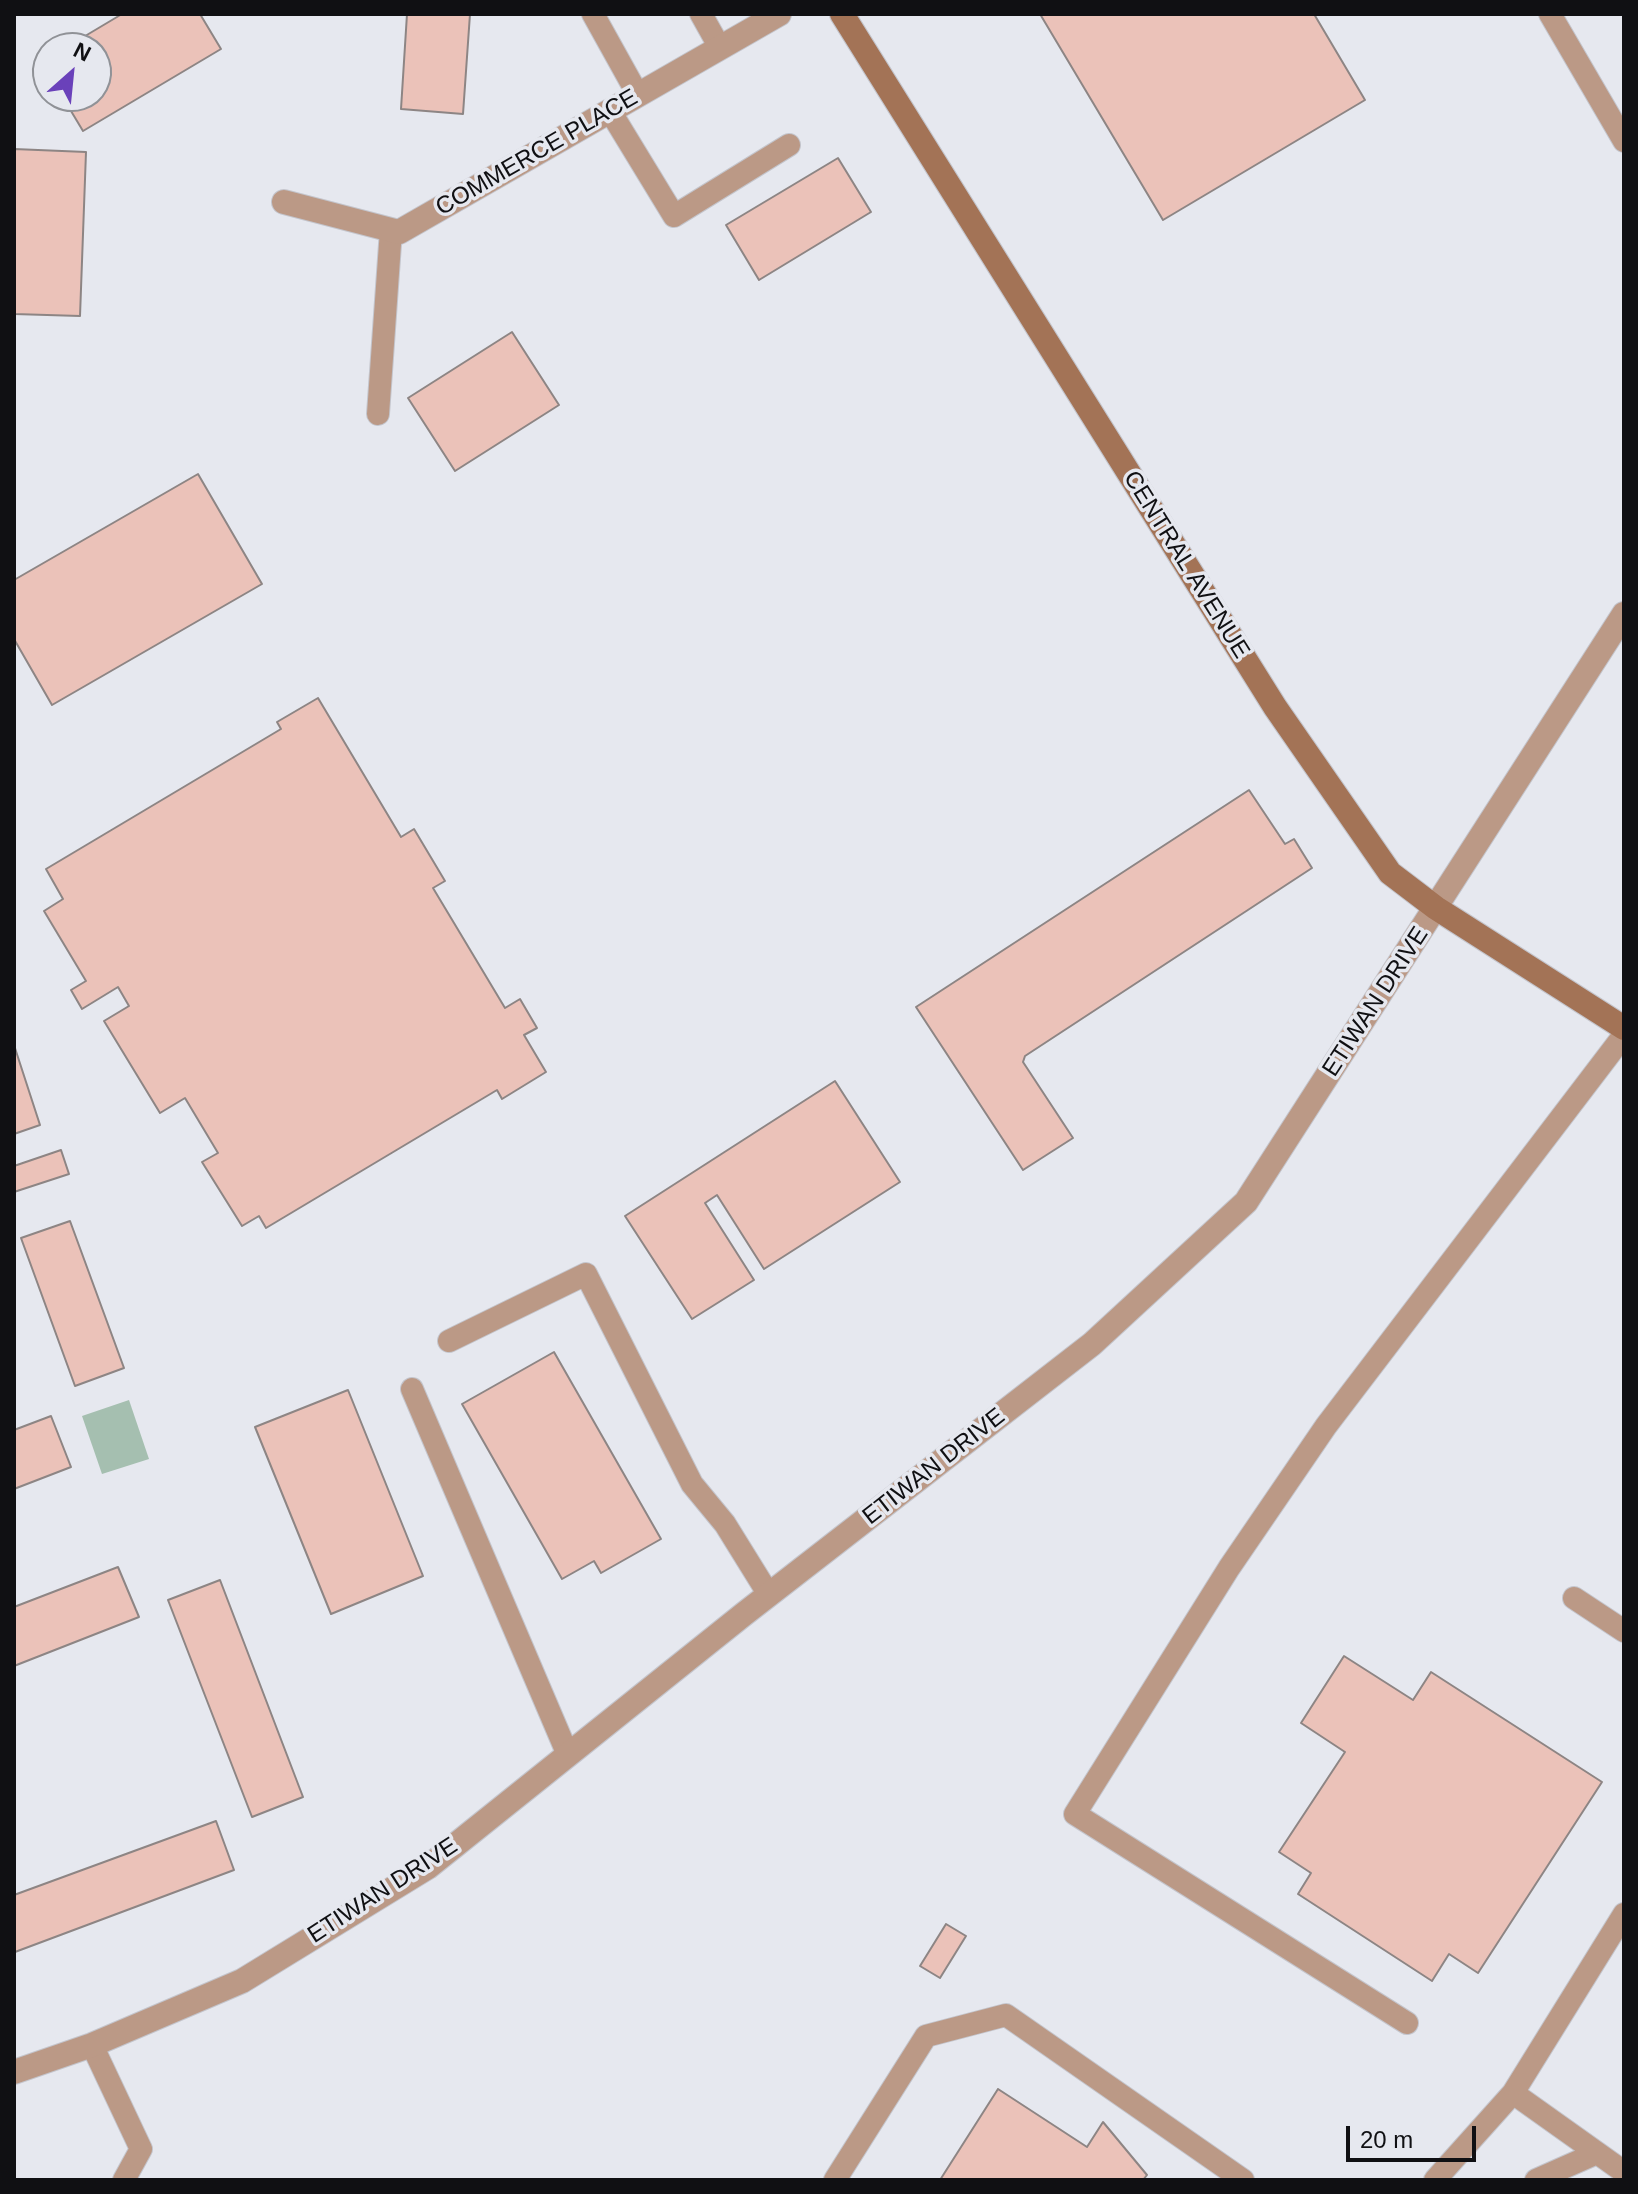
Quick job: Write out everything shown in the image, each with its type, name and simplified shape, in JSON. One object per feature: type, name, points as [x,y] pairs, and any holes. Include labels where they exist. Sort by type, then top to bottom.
[{"type":"street","name":"COMMERCE PLACE","points":[[391,230],[399,232],[779,14]]},
{"type":"street","name":"CENTRAL AVENUE","points":[[842,14],[1275,707],[1390,873],[1436,908],[1624,1028]]},
{"type":"street","points":[[284,202],[391,230]]},
{"type":"street","name":"ETIWAN DRIVE","points":[[14,2072],[92,2045],[242,1981],[428,1867],[769,1595],[1092,1344],[1246,1202],[1624,614]]},
{"type":"lane","points":[[593,14],[638,95]]},
{"type":"lane","points":[[701,14],[720,48]]},
{"type":"lane","points":[[1550,14],[1624,141]]},
{"type":"lane","points":[[610,111],[674,216],[789,145]]},
{"type":"lane","points":[[378,414],[391,230]]},
{"type":"lane","points":[[1407,2023],[1075,1814],[1229,1568],[1326,1426],[1624,1035]]},
{"type":"lane","points":[[449,1341],[586,1274],[692,1484],[725,1524],[769,1595]]},
{"type":"lane","points":[[412,1389],[568,1755]]},
{"type":"lane","points":[[1574,1598],[1624,1631]]},
{"type":"lane","points":[[1435,2180],[1513,2093],[1624,1914]]},
{"type":"lane","points":[[835,2180],[926,2036],[1006,2015],[1243,2180]]},
{"type":"lane","points":[[92,2045],[141,2149],[124,2180]]},
{"type":"lane","points":[[1513,2093],[1624,2172]]},
{"type":"lane","points":[[1536,2180],[1597,2153]]},
{"type":"green space","points":[[129,1400],[149,1459],[102,1474],[82,1416]]},
{"type":"building","points":[[122,14],[200,14],[221,49],[83,131],[72,112],[112,112],[112,32],[92,32]]},
{"type":"building","points":[[407,14],[470,14],[463,114],[401,109]]},
{"type":"building","points":[[1040,14],[1314,14],[1365,100],[1163,220]]},
{"type":"building","points":[[14,149],[86,152],[80,316],[14,314]]},
{"type":"building","points":[[838,158],[871,212],[759,280],[726,225]]},
{"type":"building","points":[[512,332],[559,405],[455,471],[408,398]]},
{"type":"building","points":[[198,474],[262,584],[52,705],[14,639],[14,580]]},
{"type":"building","points":[[318,698],[401,837],[414,829],[445,881],[433,888],[505,1008],[520,999],[537,1028],[524,1035],[546,1072],[502,1099],[497,1090],[266,1228],[259,1216],[242,1226],[202,1162],[218,1153],[185,1098],[160,1113],[104,1021],[129,1006],[118,987],[82,1009],[71,990],[86,981],[44,911],[63,899],[46,869],[281,729],[277,722]]},
{"type":"building","points":[[1249,790],[1285,844],[1294,839],[1312,868],[1025,1056],[1023,1062],[1073,1138],[1023,1170],[916,1007]]},
{"type":"building","points":[[14,1045],[40,1125],[14,1134]]},
{"type":"building","points":[[835,1081],[900,1182],[764,1269],[717,1195],[705,1203],[754,1280],[692,1319],[625,1216]]},
{"type":"building","points":[[61,1150],[69,1174],[14,1192],[14,1166]]},
{"type":"building","points":[[70,1221],[124,1368],[75,1386],[21,1238]]},
{"type":"building","points":[[554,1352],[661,1539],[601,1573],[594,1561],[562,1579],[462,1404]]},
{"type":"building","points":[[348,1390],[423,1576],[331,1614],[255,1427]]},
{"type":"building","points":[[51,1416],[71,1467],[14,1489],[14,1430]]},
{"type":"building","points":[[118,1567],[139,1617],[14,1666],[14,1607]]},
{"type":"building","points":[[220,1580],[303,1797],[252,1817],[168,1600]]},
{"type":"building","points":[[1344,1656],[1413,1700],[1431,1672],[1602,1782],[1478,1973],[1449,1954],[1432,1981],[1298,1894],[1311,1873],[1279,1852],[1345,1752],[1301,1723]]},
{"type":"building","points":[[216,1821],[234,1870],[15,1952],[14,1895]]},
{"type":"building","points":[[946,1924],[966,1936],[940,1978],[920,1966]]},
{"type":"building","points":[[998,2089],[1087,2147],[1103,2122],[1147,2175],[1143,2180],[940,2180]]}]
